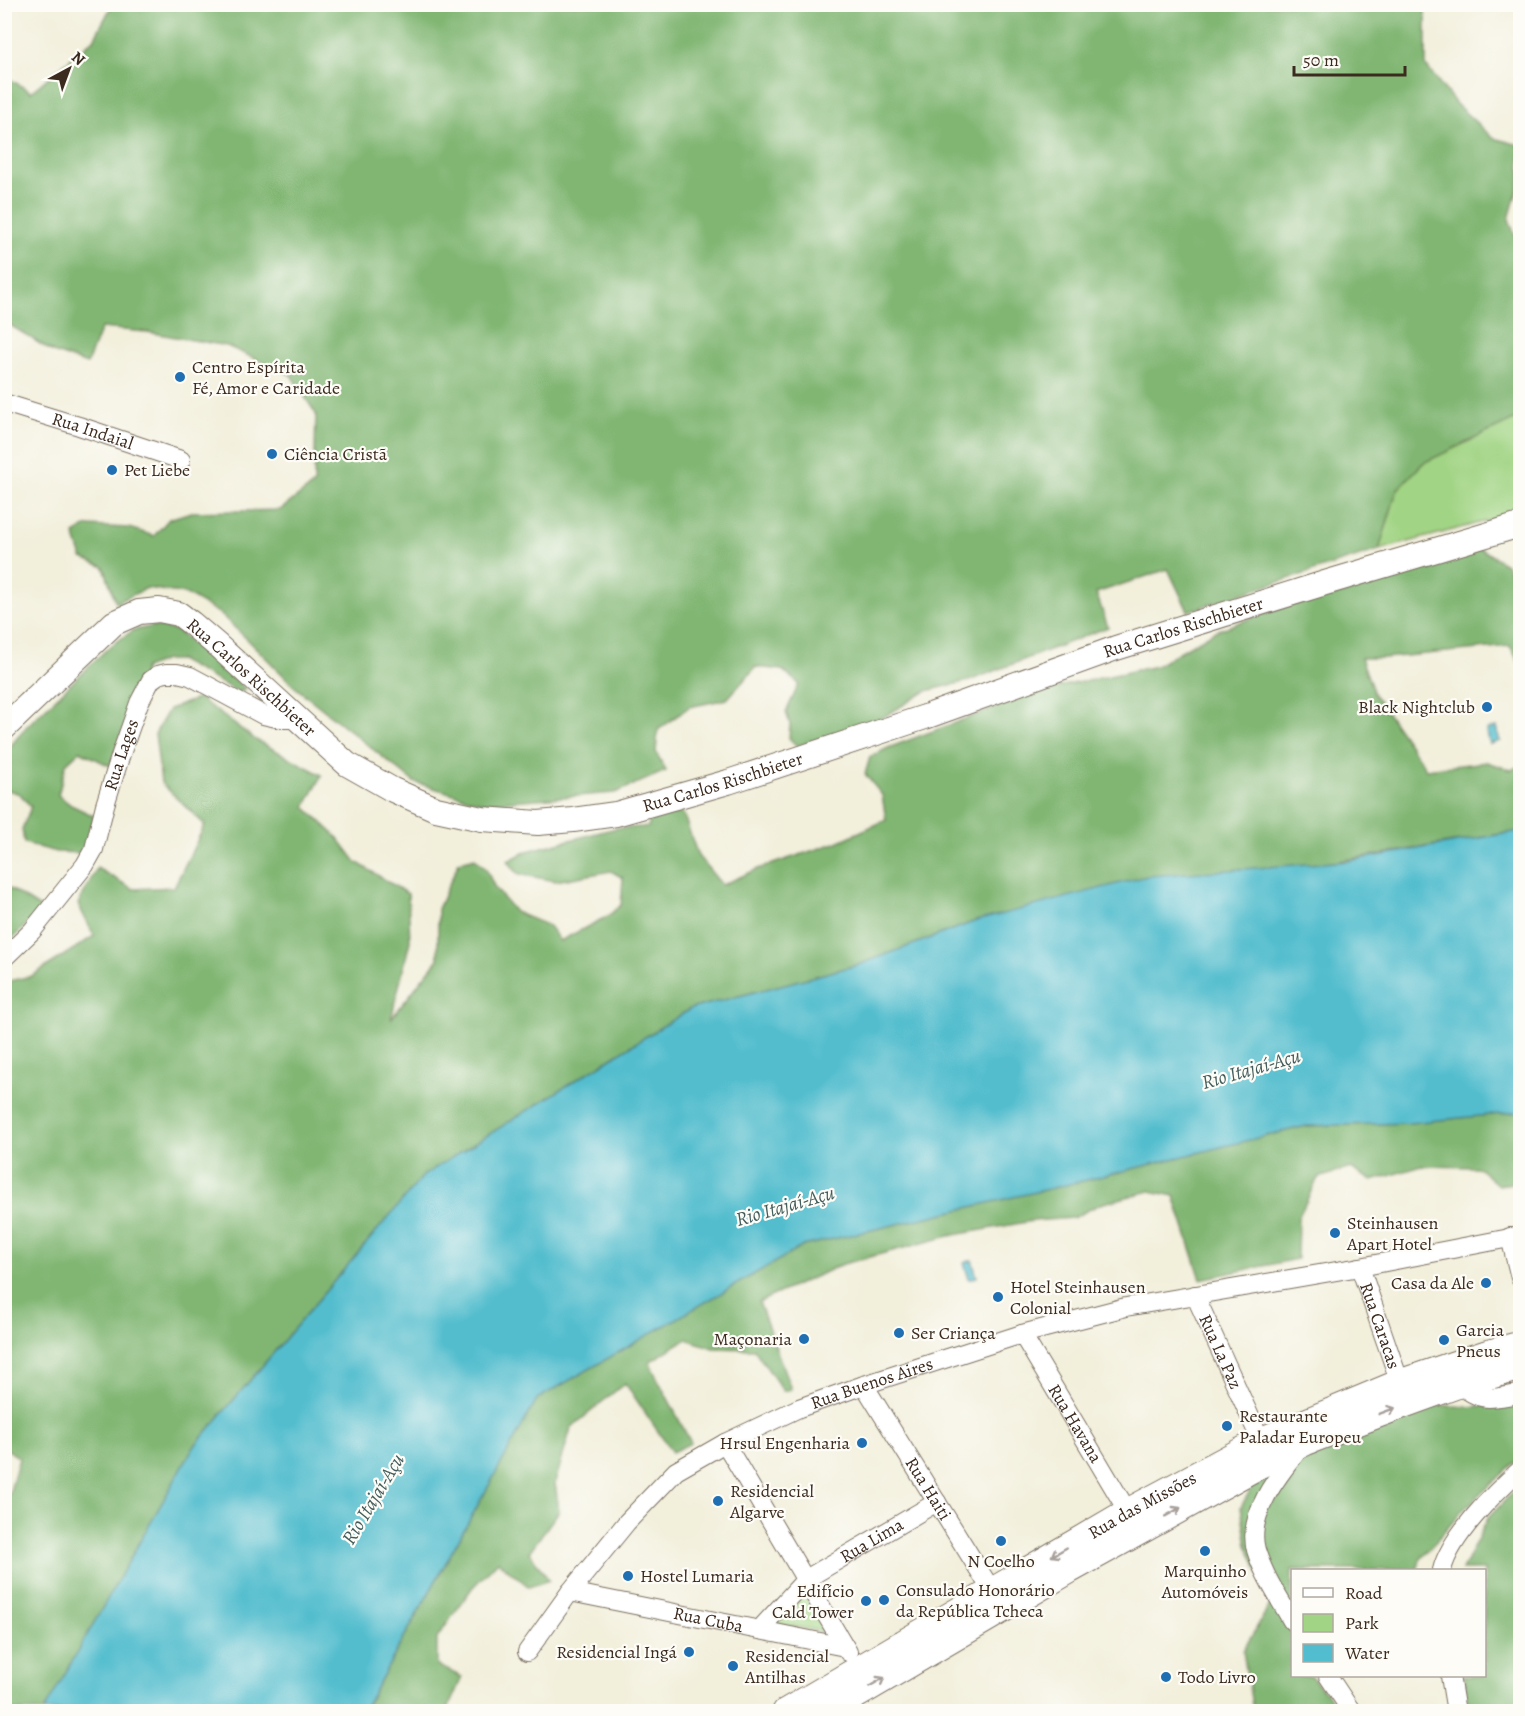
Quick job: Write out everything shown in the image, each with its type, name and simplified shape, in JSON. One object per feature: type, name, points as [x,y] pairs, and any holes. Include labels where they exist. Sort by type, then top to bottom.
[{"type":"main road","name":"Rua das Missões","points":[[786,1712],[852,1658],[992,1591],[1128,1512],[1261,1441],[1400,1383],[1486,1354],[1521,1345]]},
{"type":"main road","name":"Rua das Missões","points":[[827,1712],[1122,1541],[1305,1442],[1459,1384],[1521,1367]]},
{"type":"main road","points":[[1122,1541],[1128,1525],[1128,1512]]},
{"type":"street","name":"Rua Indaial","points":[[4,403],[181,460]]},
{"type":"street","name":"Rua Carlos Rischbieter","points":[[4,728],[114,623],[140,612],[159,610],[179,614],[191,623],[346,764],[393,790],[436,809],[482,819],[528,822],[573,820],[616,814],[728,782],[925,717],[1068,664],[1135,642],[1521,525]]},
{"type":"street","name":"Rua Lages","points":[[4,958],[32,931],[85,865],[94,849],[121,754],[145,688],[151,680],[166,673],[190,676],[263,715],[298,719]]},
{"type":"street","name":"Rua Buenos Aires","points":[[527,1652],[570,1592],[627,1522],[676,1470],[725,1443],[799,1408],[1022,1334],[1126,1307],[1360,1267],[1515,1236]]},
{"type":"street","points":[[1515,1236],[1521,1278]]},
{"type":"street","name":"Rua Caracas","points":[[1360,1267],[1400,1383]]},
{"type":"street","name":"Rua La Paz","points":[[1195,1295],[1261,1441]]},
{"type":"street","name":"Rua Havana","points":[[1022,1334],[1128,1512]]},
{"type":"street","points":[[1459,1384],[1471,1394],[1484,1399],[1521,1394]]},
{"type":"street","name":"Rua Haiti","points":[[864,1385],[992,1591]]},
{"type":"street","points":[[1291,1618],[1270,1583],[1259,1557],[1256,1549],[1255,1527],[1262,1505],[1282,1471],[1305,1442]]},
{"type":"street","points":[[725,1443],[852,1658]]},
{"type":"street","points":[[1442,1569],[1450,1548],[1469,1522],[1521,1470]]},
{"type":"street","name":"Rua Lima","points":[[760,1629],[806,1579],[937,1502]]},
{"type":"street","name":"Rua Cuba","points":[[570,1592],[760,1629],[852,1658]]},
{"type":"street","points":[[1329,1677],[1352,1712]]},
{"type":"street","points":[[1450,1677],[1456,1712]]},
{"type":"green space","points":[[112,5],[1423,5],[1426,17],[1426,66],[1456,104],[1493,138],[1520,145],[1520,181],[1509,219],[1520,250],[1520,417],[1423,463],[1397,490],[1379,550],[1188,611],[1168,569],[1096,593],[1108,627],[969,681],[926,691],[882,718],[797,746],[789,738],[790,724],[786,712],[799,684],[782,670],[756,667],[727,699],[689,707],[658,730],[656,752],[666,771],[615,793],[484,803],[414,782],[295,687],[219,613],[186,594],[147,588],[116,603],[104,567],[82,558],[74,534],[87,526],[129,528],[154,536],[169,519],[191,512],[280,510],[314,484],[316,414],[291,375],[227,346],[147,332],[101,328],[87,364],[53,352],[5,324],[5,78],[31,92],[94,39]]},
{"type":"green space","points":[[1517,417],[1520,429],[1520,512],[1379,550],[1397,490],[1423,463]]},
{"type":"green space","points":[[1479,548],[1506,564],[1520,599],[1520,664],[1510,646],[1384,658],[1361,658],[1374,694],[1426,769],[1487,762],[1511,770],[1520,766],[1520,831],[976,921],[861,964],[690,1009],[424,1175],[193,1448],[44,1711],[5,1711],[5,1509],[19,1458],[4,1447],[4,982],[32,976],[94,936],[78,904],[97,868],[133,889],[174,887],[205,825],[161,783],[155,734],[169,709],[199,698],[256,740],[322,775],[305,807],[338,838],[356,862],[408,894],[410,941],[391,1019],[438,959],[438,909],[459,862],[475,858],[486,869],[495,888],[515,912],[549,926],[560,941],[608,916],[621,905],[623,878],[611,871],[556,881],[518,874],[508,861],[527,851],[616,828],[648,827],[651,816],[683,813],[698,856],[722,885],[758,869],[835,843],[886,820],[882,795],[865,774],[870,757],[888,748],[1039,691],[1156,666],[1213,632],[1282,607],[1346,593]]},
{"type":"green space","points":[[155,626],[177,631],[215,661],[245,689],[240,693],[179,660],[165,660],[145,668],[110,766],[80,751],[66,764],[58,795],[71,805],[94,816],[85,853],[56,852],[24,843],[22,829],[31,807],[20,794],[5,789],[5,753],[26,727],[109,647],[134,630]]},
{"type":"green space","points":[[4,885],[42,909],[4,947]]},
{"type":"green space","points":[[1520,1112],[1520,1182],[1498,1185],[1477,1167],[1422,1166],[1372,1181],[1351,1168],[1318,1178],[1298,1218],[1297,1259],[1201,1279],[1174,1196],[1150,1191],[1100,1204],[1073,1218],[1032,1221],[949,1236],[843,1264],[759,1302],[791,1389],[783,1391],[754,1349],[713,1348],[686,1339],[649,1362],[691,1443],[672,1452],[625,1383],[571,1428],[555,1483],[559,1511],[529,1552],[549,1580],[529,1587],[498,1561],[472,1588],[437,1638],[437,1665],[462,1677],[447,1711],[363,1712],[537,1399],[803,1246],[1306,1126],[1409,1123]]},
{"type":"green space","points":[[1520,1401],[1520,1458],[1464,1509],[1420,1560],[1417,1569],[1291,1569],[1291,1677],[1312,1677],[1339,1708],[1339,1711],[1253,1711],[1243,1651],[1271,1603],[1247,1545],[1241,1507],[1252,1487],[1384,1421],[1434,1405],[1470,1407]]},
{"type":"green space","points":[[1520,1485],[1520,1711],[1470,1711],[1463,1677],[1486,1677],[1486,1569],[1462,1569],[1488,1518]]},
{"type":"green space","points":[[806,1589],[830,1633],[773,1623]]},
{"type":"water","points":[[1496,727],[1500,741],[1490,744],[1486,730]]},
{"type":"water","name":"Rio Itajaí-Açu","points":[[1520,831],[1520,1112],[1409,1123],[1306,1126],[803,1246],[537,1399],[363,1711],[44,1711],[193,1448],[424,1175],[690,1009],[861,964],[976,921],[1147,876],[1348,861]]},
{"type":"water","points":[[972,1260],[977,1277],[969,1279],[964,1263]]},
{"type":"place","name":"Centro Espírita Fé, Amor e Caridade","points":[[180,377]]},
{"type":"place","name":"Ciência Cristã","points":[[272,454]]},
{"type":"place","name":"Pet Liebe","points":[[112,470]]},
{"type":"place","name":"Black Nightclub","points":[[1487,707]]},
{"type":"place","name":"Steinhausen Apart Hotel","points":[[1335,1233]]},
{"type":"place","name":"Casa da Ale","points":[[1486,1283]]},
{"type":"place","name":"Hotel Steinhausen Colonial","points":[[998,1297]]},
{"type":"place","name":"Ser Criança","points":[[899,1333]]},
{"type":"place","name":"Maçonaria","points":[[804,1339]]},
{"type":"place","name":"Garcia Pneus","points":[[1444,1340]]},
{"type":"place","name":"Restaurante Paladar Europeu","points":[[1227,1426]]},
{"type":"place","name":"Hrsul Engenharia","points":[[862,1443]]},
{"type":"place","name":"Residencial Algarve","points":[[718,1501]]},
{"type":"place","name":"N Coelho","points":[[1001,1541]]},
{"type":"place","name":"Marquinho Automóveis","points":[[1205,1551]]},
{"type":"place","name":"Hostel Lumaria","points":[[628,1576]]},
{"type":"place","name":"Consulado Honorário da República Tcheca","points":[[884,1600]]},
{"type":"place","name":"Edifício Cald Tower","points":[[866,1601]]},
{"type":"place","name":"Residencial Ingá","points":[[689,1652]]},
{"type":"place","name":"Residencial Antilhas","points":[[733,1666]]},
{"type":"place","name":"Todo Livro","points":[[1166,1677]]}]
